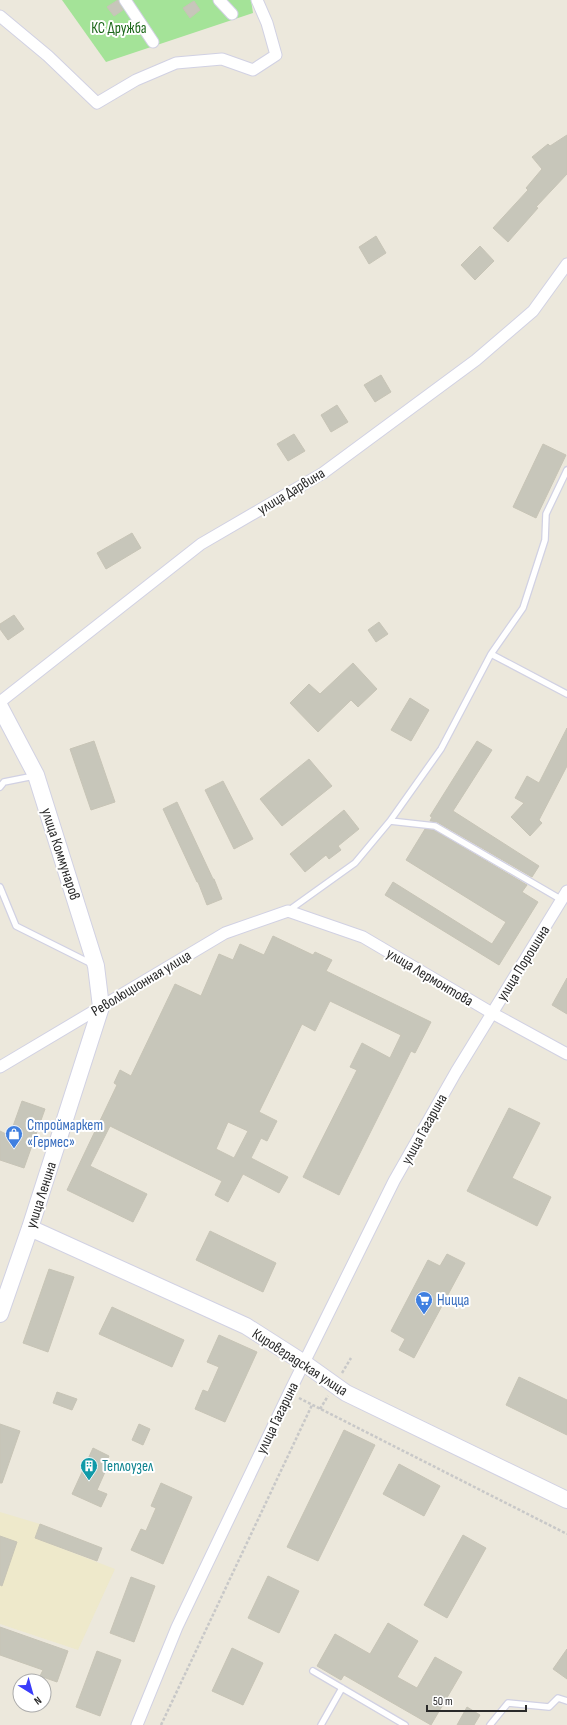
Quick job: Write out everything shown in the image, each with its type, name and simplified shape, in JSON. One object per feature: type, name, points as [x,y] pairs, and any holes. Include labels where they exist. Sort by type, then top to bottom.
[{"type":"main road","name":"улица Коммунаров","points":[[0,707],[36,775],[96,966],[101,1007]]},
{"type":"main road","name":"улица Ленина","points":[[0,1314],[30,1228],[101,1007]]},
{"type":"main road","name":"Кировградская улица","points":[[30,1228],[246,1326],[304,1363],[346,1393],[567,1500]]},
{"type":"street","points":[[126,0],[153,42]]},
{"type":"street","points":[[219,0],[232,14]]},
{"type":"street","points":[[0,16],[48,56],[97,103],[136,80],[176,63],[222,60],[253,70],[276,55],[267,23],[257,0]]},
{"type":"street","name":"улица Дарвина","points":[[0,702],[200,544],[323,472],[476,360],[533,311],[567,264]]},
{"type":"street","name":"улица Порошина","points":[[492,1013],[565,898]]},
{"type":"street","name":"Революционная улица","points":[[0,1067],[225,933],[288,912]]},
{"type":"street","name":"улица Лермонтова","points":[[288,912],[363,936],[492,1013],[567,1054]]},
{"type":"street","name":"улица Гагарина","points":[[137,1725],[176,1627],[289,1393],[394,1181],[456,1072],[492,1013]]},
{"type":"lane","points":[[288,912],[355,863],[390,821],[441,749],[491,654],[523,608],[545,540],[546,514],[567,470]]},
{"type":"lane","points":[[491,654],[567,694]]},
{"type":"lane","points":[[0,787],[4,782],[36,775]]},
{"type":"lane","points":[[390,821],[435,826],[565,898]]},
{"type":"lane","points":[[0,887],[16,926],[96,966]]},
{"type":"lane","points":[[313,1671],[405,1725]]},
{"type":"lane","points":[[321,1725],[342,1688]]},
{"type":"lane","points":[[490,1725],[508,1703],[549,1707],[558,1698],[567,1701]]},
{"type":"path","points":[[289,1393],[567,1534]]},
{"type":"path","points":[[161,1725],[312,1405]]},
{"type":"shaded area","points":[[0,1512],[40,1524],[35,1538],[115,1569],[78,1650],[0,1624]]},
{"type":"green space","name":"КС Дружба","points":[[62,0],[251,0],[253,13],[106,62]]},
{"type":"building","points":[[118,0],[123,10],[114,16],[107,7]]},
{"type":"building","points":[[194,1],[200,10],[190,18],[183,8]]},
{"type":"building","points":[[567,135],[567,174],[536,207],[538,208],[508,242],[493,228],[528,190],[526,188],[542,169],[532,157],[548,144],[550,146]]},
{"type":"building","points":[[376,236],[386,253],[369,264],[359,247]]},
{"type":"building","points":[[480,246],[494,261],[475,280],[461,265]]},
{"type":"building","points":[[381,375],[391,392],[375,402],[364,385]]},
{"type":"building","points":[[337,405],[348,422],[331,432],[321,415]]},
{"type":"building","points":[[294,434],[305,451],[288,461],[277,444]]},
{"type":"building","points":[[543,444],[566,455],[536,518],[513,507]]},
{"type":"building","points":[[132,533],[141,548],[106,569],[97,553]]},
{"type":"building","points":[[14,615],[24,629],[8,640],[0,629],[0,624]]},
{"type":"building","points":[[379,622],[388,634],[376,642],[368,630]]},
{"type":"building","points":[[353,663],[377,689],[358,707],[351,700],[318,732],[290,703],[309,684],[320,694]]},
{"type":"building","points":[[410,698],[429,710],[411,741],[391,730]]},
{"type":"building","points":[[567,728],[567,766],[539,820],[542,823],[530,836],[511,817],[524,803],[515,798],[527,776],[539,783]]},
{"type":"building","points":[[94,741],[115,802],[91,810],[70,749]]},
{"type":"building","points":[[477,741],[492,750],[453,811],[539,866],[532,877],[437,822],[430,821],[432,817],[430,816]]},
{"type":"building","points":[[309,759],[332,786],[282,826],[260,799]]},
{"type":"building","points":[[223,781],[253,839],[234,849],[205,790]]},
{"type":"building","points":[[177,802],[222,899],[207,905],[198,882],[163,809]]},
{"type":"building","points":[[344,810],[359,829],[338,846],[341,850],[329,859],[326,855],[305,872],[290,854]]},
{"type":"building","points":[[425,829],[434,830],[527,885],[522,892],[538,902],[499,965],[385,895],[393,882],[492,944],[506,922],[406,860]]},
{"type":"building","points":[[273,936],[313,955],[315,952],[332,960],[326,971],[431,1022],[415,1053],[411,1051],[339,1195],[303,1177],[357,1070],[350,1067],[362,1043],[390,1058],[401,1035],[330,1001],[315,1031],[302,1024],[259,1112],[277,1121],[267,1141],[261,1138],[251,1158],[288,1177],[279,1193],[243,1174],[228,1202],[215,1195],[222,1181],[110,1126],[90,1166],[147,1194],[133,1222],[67,1190],[117,1085],[114,1083],[120,1070],[131,1076],[175,984],[201,996],[219,954],[233,960],[240,944],[264,955]],"holes":[[[228,1122],[248,1131],[234,1158],[216,1149]]]},
{"type":"building","points":[[567,978],[567,1014],[552,1005]]},
{"type":"building","points":[[22,1101],[45,1109],[24,1168],[0,1160],[0,1131],[6,1134],[8,1128],[12,1129]]},
{"type":"building","points":[[509,1108],[540,1123],[512,1178],[551,1197],[537,1226],[467,1191]]},
{"type":"building","points":[[210,1231],[276,1263],[263,1292],[196,1260]]},
{"type":"building","points":[[447,1254],[465,1263],[414,1358],[399,1350],[405,1339],[391,1331],[428,1260],[440,1266]]},
{"type":"building","points":[[49,1269],[74,1277],[48,1352],[23,1343]]},
{"type":"building","points":[[112,1307],[184,1340],[172,1367],[99,1334]]},
{"type":"building","points":[[219,1335],[257,1352],[225,1422],[195,1409],[203,1390],[208,1392],[219,1367],[207,1362]]},
{"type":"building","points":[[519,1377],[567,1400],[567,1435],[506,1405]]},
{"type":"building","points":[[57,1392],[77,1399],[72,1410],[53,1403]]},
{"type":"building","points":[[0,1424],[20,1431],[2,1483],[0,1483]]},
{"type":"building","points":[[139,1424],[150,1429],[143,1445],[132,1440]]},
{"type":"building","points":[[344,1430],[375,1445],[318,1561],[287,1547]]},
{"type":"building","name":"Теплоузел","points":[[93,1448],[109,1456],[102,1471],[105,1472],[97,1490],[107,1494],[101,1507],[72,1494]]},
{"type":"building","points":[[399,1464],[440,1486],[424,1516],[383,1494]]},
{"type":"building","points":[[161,1483],[192,1497],[163,1564],[131,1550],[141,1529],[146,1531],[156,1508],[151,1506]]},
{"type":"building","points":[[40,1524],[102,1548],[97,1561],[35,1538]]},
{"type":"building","points":[[463,1535],[486,1548],[447,1618],[424,1605]]},
{"type":"building","points":[[0,1536],[17,1542],[2,1586],[0,1585]]},
{"type":"building","points":[[268,1576],[299,1591],[279,1633],[248,1618]]},
{"type":"building","points":[[131,1577],[155,1586],[134,1642],[110,1633]]},
{"type":"building","points":[[388,1623],[418,1641],[397,1677],[417,1688],[435,1657],[462,1672],[431,1725],[344,1675],[341,1680],[317,1666],[335,1634],[370,1654]]},
{"type":"building","points":[[0,1627],[68,1651],[57,1682],[52,1680],[52,1673],[42,1673],[43,1670],[0,1655]]},
{"type":"building","points":[[232,1648],[263,1663],[243,1705],[212,1691]]},
{"type":"building","points":[[567,1649],[567,1679],[553,1669]]},
{"type":"building","points":[[97,1651],[121,1660],[100,1716],[76,1707]]},
{"type":"building","points":[[467,1707],[480,1715],[474,1725],[457,1725]]},
{"type":"place","name":"Строймаркет «Гермес»","points":[[14,1149]]},
{"type":"place","name":"Ницца","points":[[424,1315]]},
{"type":"place","name":"Теплоузел","points":[[89,1481]]}]
